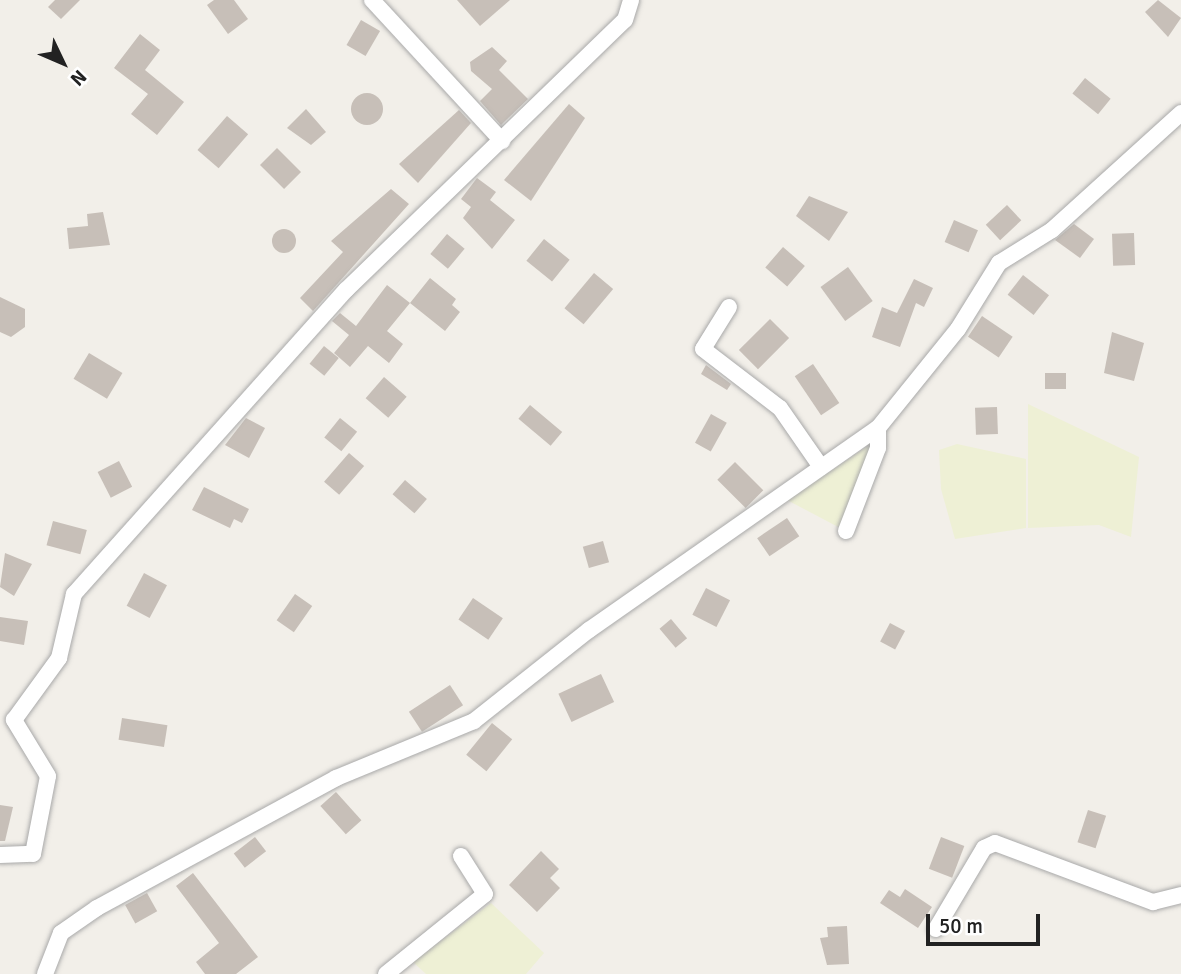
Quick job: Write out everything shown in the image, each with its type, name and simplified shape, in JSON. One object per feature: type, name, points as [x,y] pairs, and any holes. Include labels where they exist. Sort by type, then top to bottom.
[{"type":"street","points":[[372,0],[502,141]]},
{"type":"street","points":[[0,855],[33,854],[48,776],[14,720],[59,658],[74,594],[346,290],[625,20],[631,0]]},
{"type":"street","points":[[45,974],[61,933],[97,908],[336,778],[474,721],[589,630],[878,428],[958,329],[999,263],[1052,230],[1181,113]]},
{"type":"street","points":[[729,307],[704,349],[771,398],[821,467]]},
{"type":"street","points":[[846,531],[878,448],[878,428]]},
{"type":"street","points":[[936,929],[985,848],[995,843],[1153,902],[1181,895]]},
{"type":"street","points":[[386,974],[485,894],[461,856]]},
{"type":"green space","points":[[1028,404],[1139,457],[1131,537],[1099,525],[1028,528]]},
{"type":"green space","points":[[874,442],[842,529],[787,500]]},
{"type":"green space","points":[[957,444],[1026,459],[1026,528],[955,539],[941,489],[939,450]]},
{"type":"green space","points":[[491,903],[544,953],[526,974],[426,974],[413,962]]},
{"type":"building","points":[[55,0],[80,0],[61,19],[48,7]]},
{"type":"building","points":[[214,0],[234,0],[248,19],[228,34],[207,5]]},
{"type":"building","points":[[457,0],[510,0],[480,26]]},
{"type":"building","points":[[1158,0],[1181,18],[1168,37],[1145,12]]},
{"type":"building","points":[[361,20],[380,31],[366,56],[346,45]]},
{"type":"building","points":[[140,34],[160,50],[145,70],[184,102],[157,135],[131,114],[148,94],[114,68]]},
{"type":"building","points":[[492,47],[507,61],[499,70],[528,99],[501,125],[480,101],[492,89],[471,71],[470,62]]},
{"type":"building","points":[[1085,78],[1111,99],[1098,114],[1072,94]]},
{"type":"building","points":[[367,93],[379,97],[383,109],[379,121],[367,125],[355,121],[351,109],[355,97]]},
{"type":"building","points":[[569,104],[585,118],[531,201],[504,180]]},
{"type":"building","points":[[306,109],[326,132],[311,145],[287,128]]},
{"type":"building","points":[[459,110],[471,123],[418,183],[399,164]]},
{"type":"building","points":[[227,116],[248,134],[219,168],[197,150]]},
{"type":"building","points":[[277,148],[301,172],[284,189],[260,165]]},
{"type":"building","points":[[477,178],[496,192],[490,200],[515,220],[492,249],[463,218],[471,207],[461,199]]},
{"type":"building","points":[[391,189],[409,204],[313,311],[300,298],[343,252],[331,241]]},
{"type":"building","points":[[809,196],[848,212],[829,241],[796,216]]},
{"type":"building","points":[[1007,205],[1021,220],[1000,240],[986,225]]},
{"type":"building","points":[[103,212],[110,245],[69,249],[67,228],[88,226],[87,214]]},
{"type":"building","points":[[954,220],[978,230],[969,252],[945,242]]},
{"type":"building","points":[[1074,224],[1094,239],[1080,258],[1055,240]]},
{"type":"building","points":[[279,229],[289,229],[296,236],[296,246],[289,253],[279,253],[272,246],[272,236]]},
{"type":"building","points":[[1134,233],[1135,265],[1113,266],[1112,234]]},
{"type":"building","points":[[447,234],[465,249],[448,269],[430,254]]},
{"type":"building","points":[[544,239],[570,260],[552,282],[526,261]]},
{"type":"building","points":[[783,247],[805,266],[787,286],[765,267]]},
{"type":"building","points":[[848,267],[873,301],[845,321],[820,287]]},
{"type":"building","points":[[594,273],[613,289],[584,324],[564,308]]},
{"type":"building","points":[[1023,275],[1049,295],[1034,315],[1008,295]]},
{"type":"building","points":[[430,278],[456,299],[452,305],[460,312],[445,331],[410,303]]},
{"type":"building","points":[[914,279],[933,288],[924,307],[916,303],[900,347],[872,337],[882,307],[897,313]]},
{"type":"building","points":[[387,285],[410,303],[387,331],[403,344],[389,363],[368,346],[350,367],[334,353],[349,335],[332,321],[340,313],[356,326]]},
{"type":"building","points":[[0,297],[25,309],[25,327],[11,337],[0,332]]},
{"type":"building","points":[[982,316],[1013,337],[999,357],[968,337]]},
{"type":"building","points":[[770,319],[789,338],[758,369],[739,350]]},
{"type":"building","points":[[1112,332],[1144,343],[1134,381],[1104,373]]},
{"type":"building","points":[[324,346],[339,358],[324,376],[310,364]]},
{"type":"building","points":[[89,353],[122,373],[107,399],[74,379]]},
{"type":"building","points":[[813,364],[839,403],[821,415],[795,376]]},
{"type":"building","points":[[706,365],[731,384],[727,390],[701,374]]},
{"type":"building","points":[[1045,373],[1066,373],[1066,389],[1045,389]]},
{"type":"building","points":[[384,377],[407,397],[388,418],[366,398]]},
{"type":"building","points":[[530,405],[562,432],[551,446],[518,419]]},
{"type":"building","points":[[997,407],[998,434],[976,435],[975,408]]},
{"type":"building","points":[[711,414],[727,423],[711,452],[695,443]]},
{"type":"building","points":[[246,418],[265,428],[249,458],[225,445]]},
{"type":"building","points":[[340,418],[357,432],[341,451],[324,437]]},
{"type":"building","points":[[349,453],[364,466],[339,495],[324,482]]},
{"type":"building","points":[[119,461],[132,487],[111,498],[98,472]]},
{"type":"building","points":[[735,462],[763,490],[746,508],[717,480]]},
{"type":"building","points":[[405,480],[427,499],[414,513],[393,494]]},
{"type":"building","points":[[204,487],[249,509],[242,523],[234,519],[230,528],[192,510]]},
{"type":"building","points":[[787,518],[799,536],[769,556],[757,538]]},
{"type":"building","points":[[53,521],[87,530],[80,554],[47,545]]},
{"type":"building","points":[[603,541],[609,562],[589,568],[583,547]]},
{"type":"building","points":[[5,553],[32,564],[14,596],[0,587]]},
{"type":"building","points":[[144,573],[167,585],[150,618],[127,606]]},
{"type":"building","points":[[706,588],[730,600],[716,627],[692,615]]},
{"type":"building","points":[[295,594],[312,606],[294,632],[277,620]]},
{"type":"building","points":[[473,598],[503,618],[488,640],[458,620]]},
{"type":"building","points":[[0,617],[28,621],[24,645],[0,641]]},
{"type":"building","points":[[671,619],[687,638],[676,648],[660,629]]},
{"type":"building","points":[[890,623],[905,631],[895,650],[880,642]]},
{"type":"building","points":[[601,674],[614,702],[572,722],[558,694]]},
{"type":"building","points":[[450,685],[463,705],[422,732],[409,712]]},
{"type":"building","points":[[122,718],[167,725],[164,747],[119,740]]},
{"type":"building","points":[[492,723],[512,739],[486,771],[466,755]]},
{"type":"building","points":[[336,792],[361,820],[346,834],[320,806]]},
{"type":"building","points":[[0,805],[13,807],[5,841],[0,841]]},
{"type":"building","points":[[1088,810],[1106,816],[1096,848],[1077,842]]},
{"type":"building","points":[[255,837],[266,851],[245,868],[234,854]]},
{"type":"building","points":[[941,837],[964,846],[952,878],[929,869]]},
{"type":"building","points":[[541,851],[559,869],[550,878],[560,888],[537,912],[509,885]]},
{"type":"building","points":[[193,873],[258,957],[236,974],[205,974],[196,962],[219,943],[176,886]]},
{"type":"building","points":[[905,889],[932,907],[918,928],[880,903],[889,890],[900,897]]},
{"type":"building","points":[[147,893],[157,911],[135,923],[125,905]]},
{"type":"building","points":[[847,926],[849,964],[827,965],[820,938],[828,937],[827,927]]}]
